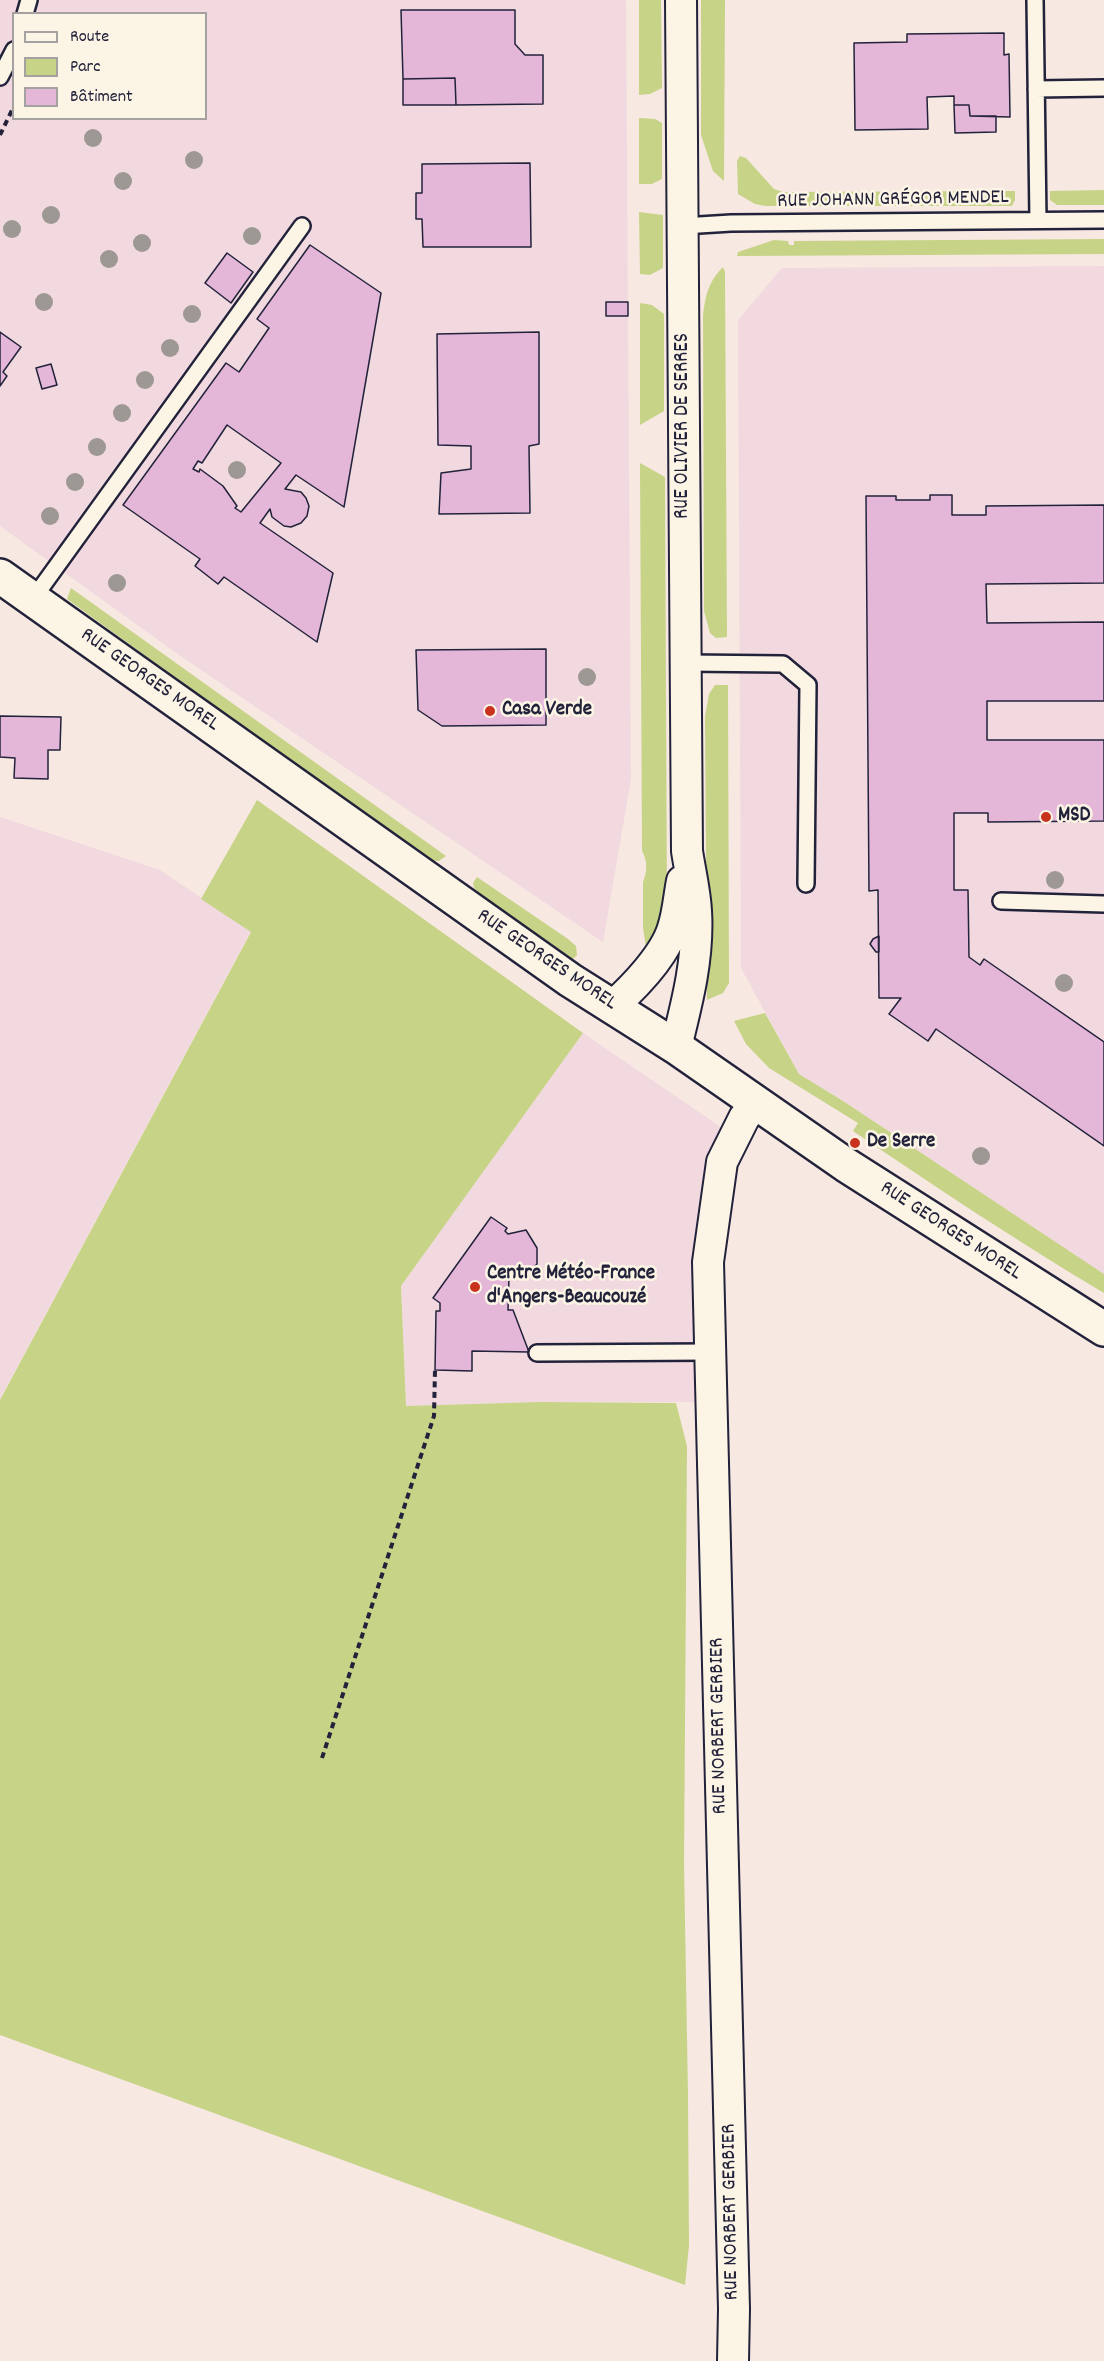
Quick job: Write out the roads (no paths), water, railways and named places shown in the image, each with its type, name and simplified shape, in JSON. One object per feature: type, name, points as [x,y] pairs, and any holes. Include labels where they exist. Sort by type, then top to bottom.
[{"type":"street","name":"RUE OLIVIER DE SERRES","points":[[676,1047],[690,995],[695,952],[696,910],[687,851],[681,0]]},
{"type":"street","name":"RUE GEORGES MOREL","points":[[0,576],[570,980],[676,1047],[846,1165],[1104,1329]]},
{"type":"street","name":"RUE OLIVIER DE SERRES","points":[[613,1006],[650,966],[669,940],[674,926],[687,851]]},
{"type":"street","name":"RUE NORBERT GERBIER","points":[[733,2361],[734,2309],[708,1262],[722,1162],[744,1118],[756,1102]]},
{"type":"lane","points":[[1035,0],[1038,220]]},
{"type":"lane","points":[[0,77],[12,54]]},
{"type":"lane","points":[[1036,89],[1104,88]]},
{"type":"lane","name":"RUE JOHANN GRÉGOR MENDEL","points":[[683,226],[731,223],[1104,220]]},
{"type":"lane","points":[[33,598],[302,226]]},
{"type":"lane","points":[[686,663],[783,664],[808,685],[806,884]]},
{"type":"lane","points":[[1001,901],[1104,904]]},
{"type":"lane","points":[[537,1353],[710,1352]]},
{"type":"place","name":"Casa Verde","points":[[490,711]]},
{"type":"place","name":"MSD","points":[[1046,817]]},
{"type":"place","name":"De Serre","points":[[855,1143]]},
{"type":"place","name":"Centre Météo-France d'Angers-Beaucouzé","points":[[475,1287]]}]
